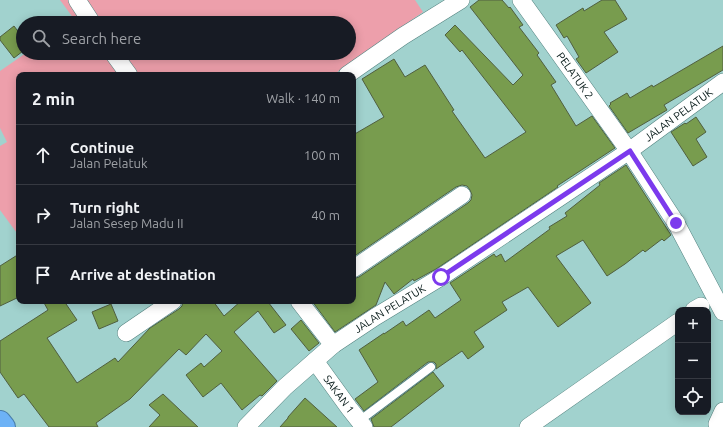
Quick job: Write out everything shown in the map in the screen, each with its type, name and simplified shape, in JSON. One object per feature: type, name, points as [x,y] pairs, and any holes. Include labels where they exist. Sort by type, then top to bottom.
[{"type":"highway","points":[[0,422],[4,427]]},
{"type":"street","points":[[77,0],[87,16]]},
{"type":"street","points":[[351,72],[403,36],[461,0]]},
{"type":"street","name":"PELATUK 2","points":[[521,0],[630,151],[676,223],[723,312]]},
{"type":"street","points":[[118,60],[127,72]]},
{"type":"street","name":"JALAN PELATUK","points":[[246,427],[285,387],[333,345],[375,317],[441,277],[630,151],[723,82]]},
{"type":"street","points":[[356,267],[462,195]]},
{"type":"street","points":[[126,333],[169,304]]},
{"type":"street","points":[[303,304],[333,345]]},
{"type":"street","points":[[528,427],[675,324]]},
{"type":"street","name":"SAKAN 1","points":[[315,360],[361,424]]},
{"type":"lane","points":[[361,424],[431,367]]},
{"type":"shaded area","points":[[60,0],[415,0],[423,12],[356,59],[356,16],[72,16]]},
{"type":"shaded area","points":[[16,60],[354,60],[337,72],[16,72],[16,232],[0,210],[0,146],[7,142],[0,128],[0,71]]},
{"type":"building","points":[[479,0],[502,0],[509,8],[510,7],[523,25],[519,27],[539,53],[537,55],[556,82],[551,85],[576,126],[592,116],[615,148],[436,269],[414,281],[413,279],[394,294],[385,282],[376,305],[335,332],[314,304],[356,304],[356,278],[468,203],[471,200],[472,195],[467,186],[462,185],[456,187],[356,255],[356,133],[384,117],[362,79],[394,59],[405,77],[425,65],[454,110],[452,111],[485,158],[526,132],[462,50],[460,52],[445,35],[455,25],[513,85],[523,75],[470,7]]},
{"type":"building","points":[[602,0],[615,0],[627,19],[604,32],[618,52],[586,73],[576,59],[579,57],[567,36],[564,38],[556,25],[583,8],[584,11]]},
{"type":"building","points":[[14,26],[16,29],[16,56],[14,58],[0,40],[0,37]]},
{"type":"building","points":[[723,46],[723,70],[664,105],[667,110],[628,133],[609,106],[611,104],[610,103],[627,93],[630,98],[652,85],[653,87]]},
{"type":"building","points":[[696,117],[706,132],[696,139],[707,157],[693,166],[671,132]]},
{"type":"building","points":[[626,165],[671,235],[664,241],[662,239],[645,252],[643,250],[607,276],[583,240],[556,256],[591,303],[558,327],[528,287],[502,302],[507,310],[474,332],[484,347],[468,359],[462,351],[436,369],[436,364],[434,362],[428,362],[364,411],[355,399],[378,382],[359,350],[403,321],[406,326],[429,310],[435,318],[461,300],[450,283],[494,254],[496,257],[501,254],[505,262],[550,229],[549,227],[567,216],[565,213],[600,185],[599,183]]},
{"type":"building","points":[[16,256],[16,298],[0,306],[0,266]]},
{"type":"building","points":[[45,304],[66,304],[77,320],[47,338],[77,383],[115,358],[118,362],[150,328],[179,309],[182,304],[215,304],[224,316],[238,304],[270,304],[286,325],[274,333],[258,311],[234,332],[277,381],[262,396],[260,395],[242,410],[221,383],[203,397],[186,375],[201,363],[204,367],[222,351],[206,334],[186,355],[179,349],[130,399],[96,423],[98,427],[49,427],[24,394],[18,398],[0,372],[0,341],[48,310]]},
{"type":"building","points":[[111,304],[118,321],[99,329],[92,312]]},
{"type":"building","points":[[301,320],[319,343],[309,351],[291,329]]},
{"type":"building","points":[[433,372],[444,386],[391,427],[374,427],[371,419]]},
{"type":"building","points":[[163,394],[198,427],[149,427],[160,415],[149,405]]},
{"type":"building","points":[[305,398],[337,427],[280,427]]},
{"type":"route","points":[[441,277],[630,151],[676,223]]}]
